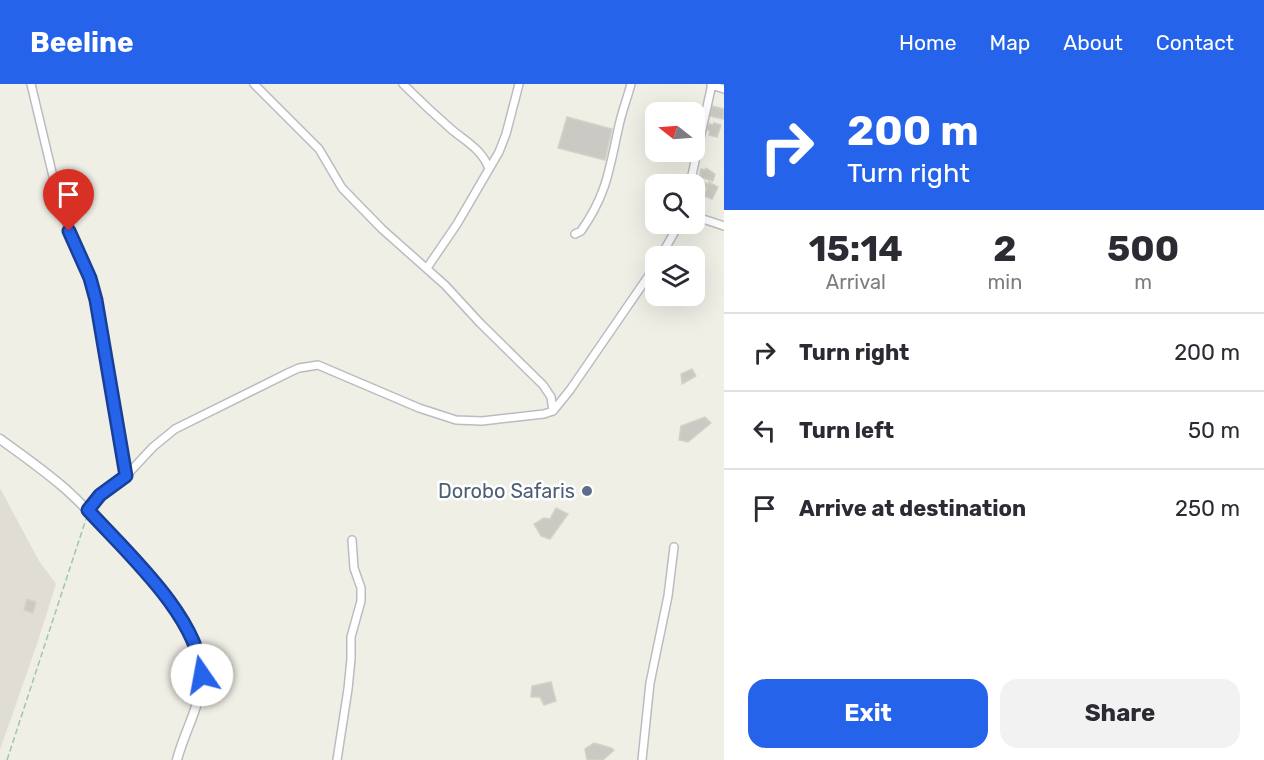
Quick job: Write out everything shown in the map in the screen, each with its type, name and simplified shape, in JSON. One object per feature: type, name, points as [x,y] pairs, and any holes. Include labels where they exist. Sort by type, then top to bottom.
[{"type":"street","points":[[31,84],[61,210],[90,278],[96,300],[126,476]]},
{"type":"street","points":[[254,84],[319,149],[342,188],[382,229],[461,300],[480,323],[543,385],[551,398],[553,411]]},
{"type":"street","points":[[403,84],[478,151],[487,162],[489,169]]},
{"type":"street","points":[[427,268],[458,225],[489,169],[506,134],[519,84]]},
{"type":"street","points":[[575,234],[581,231],[589,220],[606,186],[631,84]]},
{"type":"street","points":[[692,174],[712,85],[724,89]]},
{"type":"street","points":[[705,220],[724,226]]},
{"type":"street","points":[[88,510],[100,495],[126,476],[153,447],[185,422],[228,404],[290,372],[310,365],[318,365],[335,371],[419,408],[456,420],[503,419],[553,411],[585,370],[645,281]]},
{"type":"street","points":[[0,439],[46,473],[88,510],[141,567],[186,626],[197,648],[201,668],[200,685],[177,760]]},
{"type":"street","points":[[337,760],[351,659],[351,637],[361,601],[361,588],[354,568],[352,540]]},
{"type":"street","points":[[642,760],[650,683],[668,596],[674,547]]},
{"type":"path","points":[[7,760],[83,533],[88,510]]},
{"type":"shaded area","points":[[0,488],[39,561],[56,584],[0,750]]},
{"type":"building","points":[[712,106],[724,109],[723,119],[710,116]]},
{"type":"building","points":[[567,117],[612,129],[605,160],[558,148]]},
{"type":"building","points":[[709,124],[721,125],[717,137],[709,135],[710,131],[707,130]]},
{"type":"building","points":[[706,168],[715,174],[713,181],[705,179],[705,174],[700,174],[701,169]]},
{"type":"building","points":[[705,182],[718,187],[712,199],[705,196],[707,188]]},
{"type":"building","points":[[692,369],[696,376],[682,384],[681,374]]},
{"type":"building","points":[[705,417],[711,423],[688,442],[679,440],[681,426]]},
{"type":"building","points":[[556,508],[568,514],[550,539],[541,536],[534,524],[544,518],[550,519]]},
{"type":"building","points":[[27,599],[36,602],[33,613],[24,610]]},
{"type":"building","points":[[551,682],[556,701],[544,705],[540,697],[531,697],[532,686]]},
{"type":"building","points":[[594,743],[614,750],[603,760],[587,760],[585,749]]},
{"type":"place","name":"Dorobo Safaris","points":[[587,491]]},
{"type":"route","points":[[69,231],[90,278],[96,300],[126,476],[100,495],[88,510],[141,567],[186,626],[197,648],[202,675]]}]
